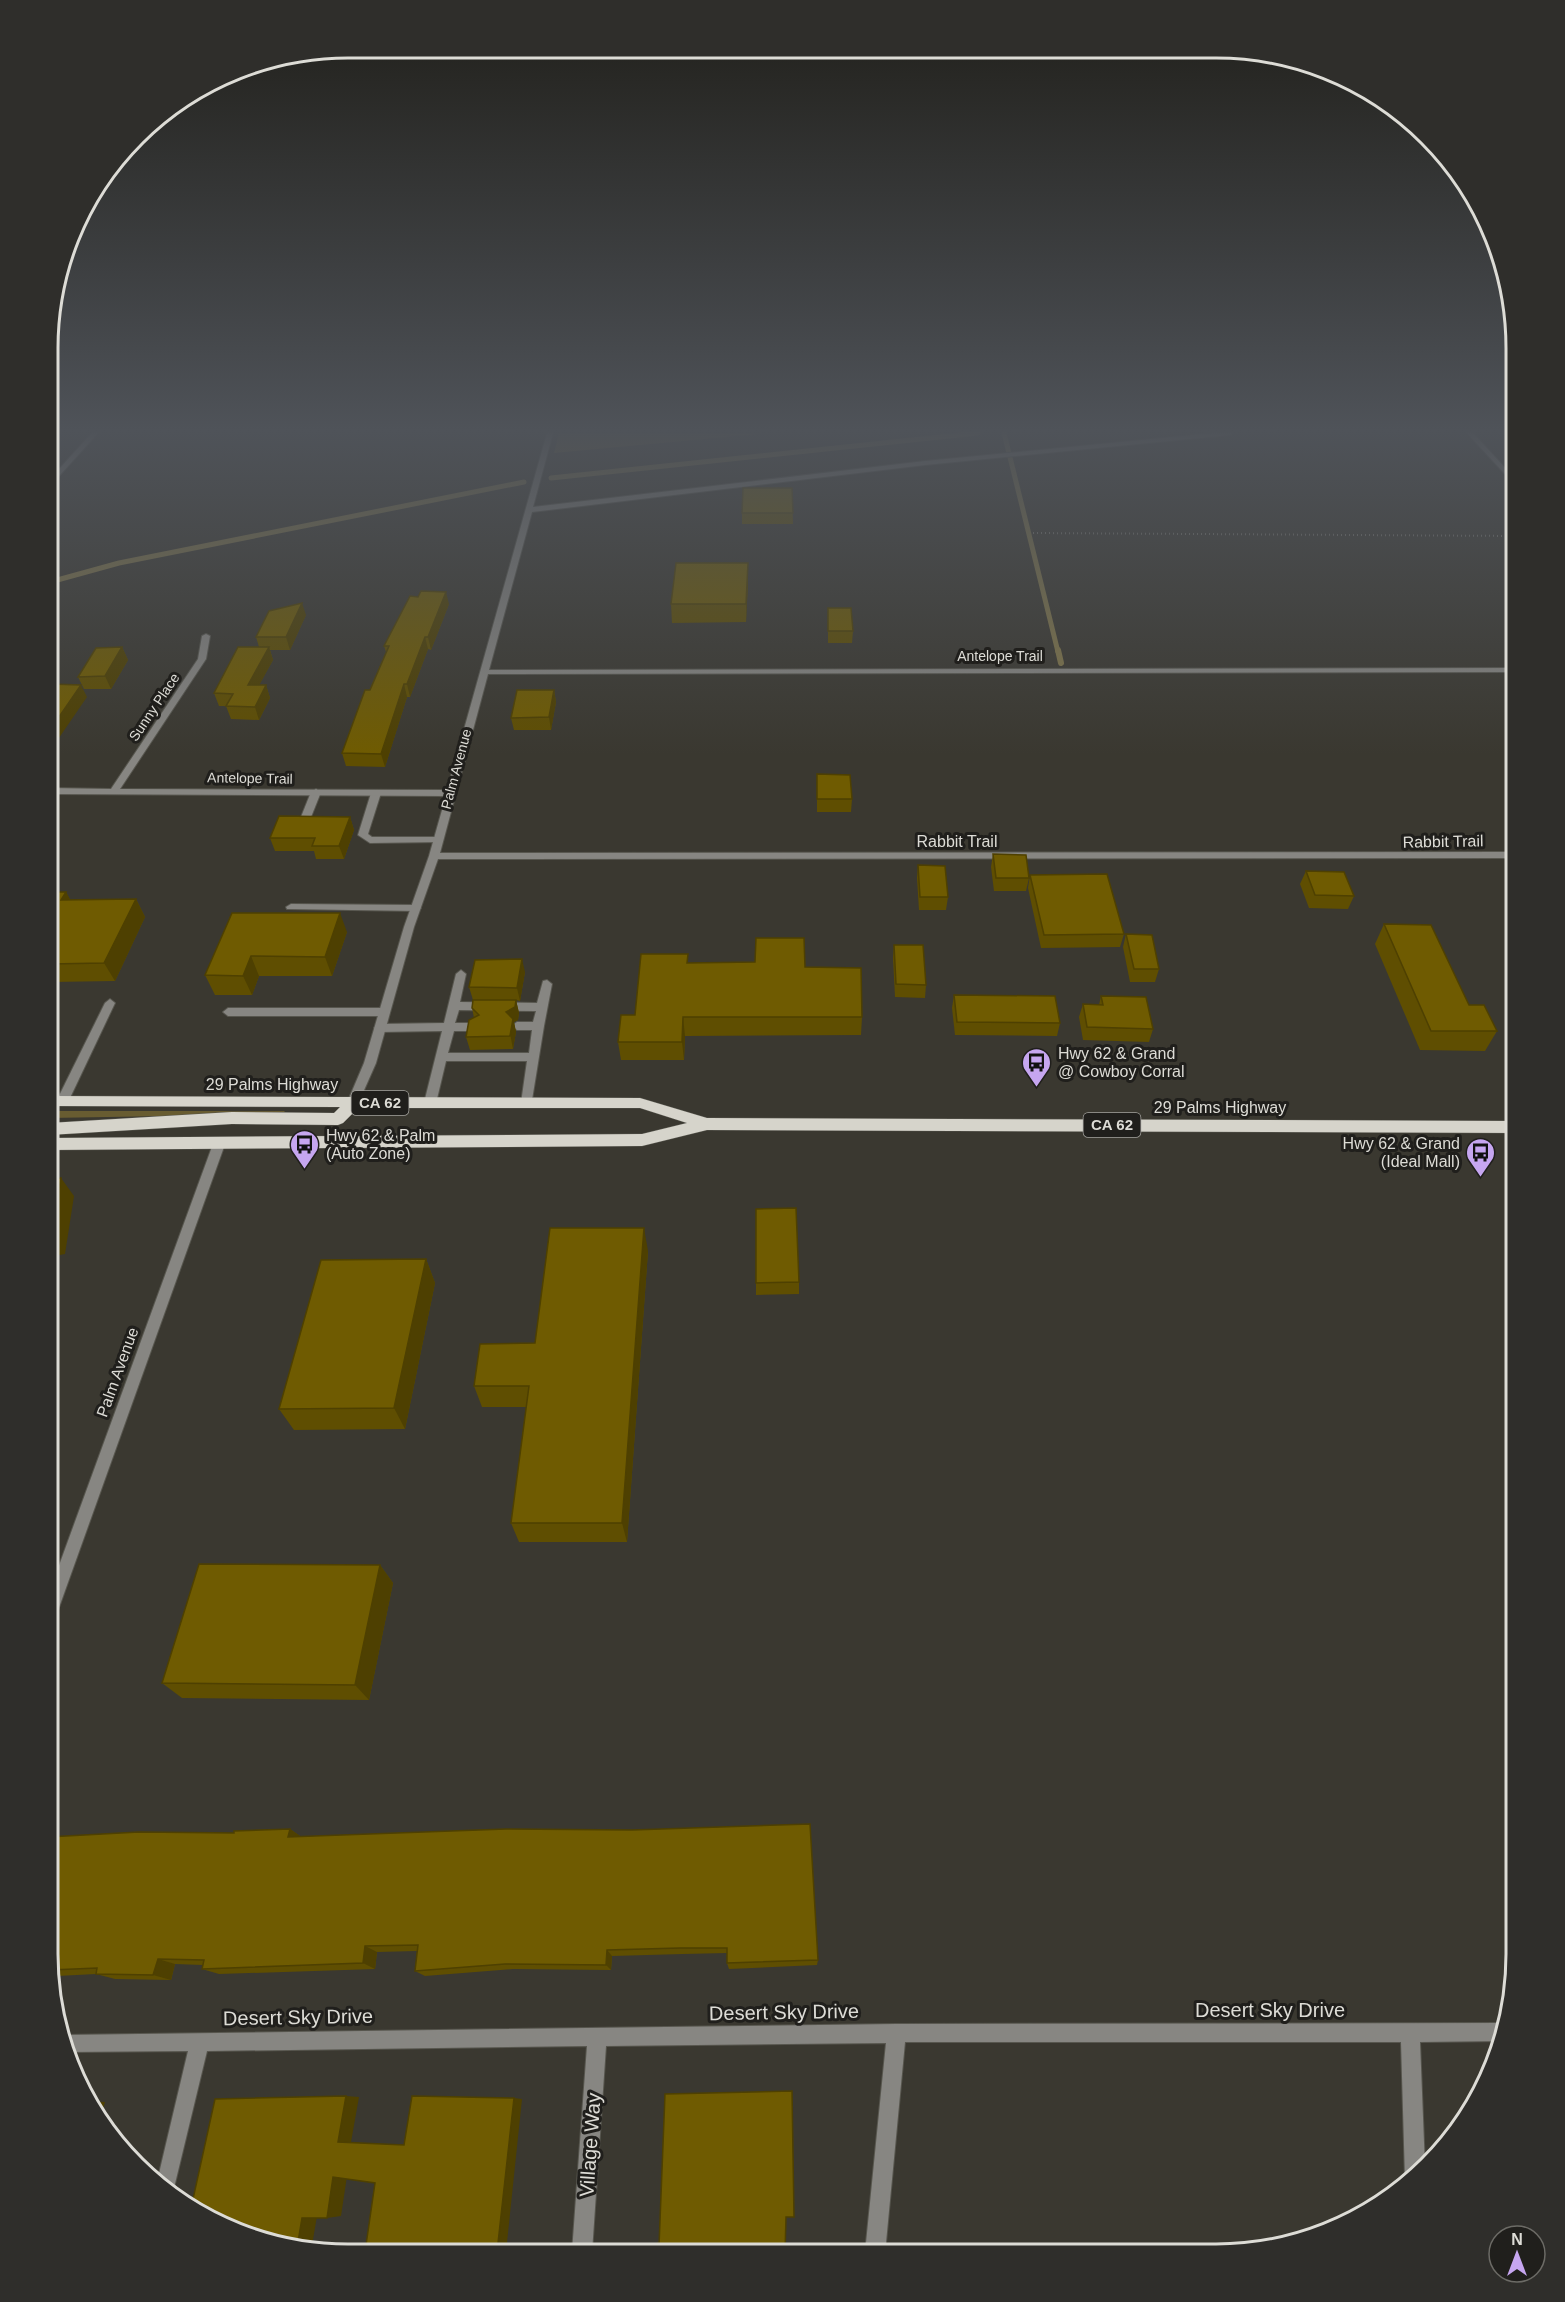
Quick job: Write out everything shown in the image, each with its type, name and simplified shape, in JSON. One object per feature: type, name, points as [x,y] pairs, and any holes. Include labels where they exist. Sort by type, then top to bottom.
[{"type":"main road","name":"29 Palms Highway","points":[[58,1102],[640,1103],[707,1124]]},
{"type":"main road","points":[[58,1128],[232,1118],[338,1119],[353,1102]]},
{"type":"main road","name":"29 Palms Highway","points":[[58,1144],[642,1140],[707,1124],[1506,1126]]},
{"type":"street","name":"Palm Avenue","points":[[353,1102],[380,1028],[434,856],[520,540]]},
{"type":"street","name":"Sunny Place","points":[[116,790],[202,659],[206,636]]},
{"type":"street","name":"Antelope Trail","points":[[483,672],[1506,670]]},
{"type":"street","name":"Antelope Trail","points":[[58,791],[449,794]]},
{"type":"street","points":[[302,827],[316,792]]},
{"type":"street","points":[[376,793],[363,835],[370,840],[438,840]]},
{"type":"street","name":"Rabbit Trail","points":[[434,856],[1506,855]]},
{"type":"street","points":[[291,907],[416,908]]},
{"type":"street","points":[[430,1102],[461,974]]},
{"type":"street","points":[[527,1103],[538,1026],[547,984]]},
{"type":"street","points":[[58,1098],[110,1003]]},
{"type":"street","points":[[454,1006],[542,1007]]},
{"type":"street","points":[[228,1012],[385,1012]]},
{"type":"street","points":[[517,1026],[538,1026]]},
{"type":"street","points":[[380,1028],[474,1027]]},
{"type":"street","points":[[441,1057],[534,1057]]},
{"type":"street","name":"Palm Avenue","points":[[58,1588],[219,1144]]},
{"type":"street","points":[[1410,2032],[1415,2166]]},
{"type":"street","name":"Desert Sky Drive","points":[[73,2043],[896,2033],[1496,2032]]},
{"type":"street","points":[[876,2244],[896,2033]]},
{"type":"street","name":"Village Way","points":[[583,2244],[597,2037]]},
{"type":"street","points":[[167,2180],[200,2041]]},
{"type":"shaded area","points":[[58,1111],[284,1111],[285,1114],[58,1118]]},
{"type":"building","points":[[676,563],[748,563],[746,604],[671,604]]},
{"type":"building","points":[[421,591],[446,592],[407,684],[404,684],[381,754],[342,753],[365,690],[370,690],[389,646],[384,646],[410,596],[418,597]]},
{"type":"building","points":[[302,603],[286,637],[256,637],[269,611]]},
{"type":"building","points":[[828,608],[851,608],[853,631],[828,631]]},
{"type":"building","points":[[122,647],[105,676],[78,677],[96,648]]},
{"type":"building","points":[[238,647],[269,647],[248,685],[266,685],[255,707],[226,706],[233,694],[214,693]]},
{"type":"building","points":[[58,684],[81,685],[58,718]]},
{"type":"building","points":[[517,690],[554,690],[549,717],[511,718]]},
{"type":"building","points":[[817,774],[850,775],[852,799],[817,799]]},
{"type":"building","points":[[279,816],[350,817],[339,846],[312,846],[315,838],[270,838]]},
{"type":"building","points":[[993,854],[1026,855],[1029,878],[996,878]]},
{"type":"building","points":[[918,865],[945,866],[948,897],[920,897]]},
{"type":"building","points":[[1306,871],[1344,872],[1354,896],[1315,895]]},
{"type":"building","points":[[1107,874],[1124,934],[1044,935],[1030,875]]},
{"type":"building","points":[[58,892],[66,892],[61,900],[136,899],[104,963],[58,964]]},
{"type":"building","points":[[232,913],[340,913],[325,957],[251,956],[243,976],[205,975]]},
{"type":"building","points":[[1384,924],[1431,925],[1469,1005],[1484,1005],[1497,1031],[1431,1031]]},
{"type":"building","points":[[1126,934],[1152,935],[1159,969],[1134,969]]},
{"type":"building","points":[[756,938],[804,938],[805,967],[861,968],[862,1017],[683,1017],[682,1042],[618,1042],[621,1015],[635,1015],[641,954],[688,954],[687,963],[755,962]]},
{"type":"building","points":[[894,945],[923,945],[926,985],[896,984]]},
{"type":"building","points":[[522,959],[517,988],[469,987],[475,960]]},
{"type":"building","points":[[954,995],[1055,996],[1060,1023],[957,1022]]},
{"type":"building","points":[[1101,996],[1146,997],[1153,1029],[1087,1027],[1083,1004],[1103,1005]]},
{"type":"building","points":[[473,1000],[516,1000],[515,1007],[506,1012],[513,1019],[510,1036],[466,1037],[469,1020],[479,1015],[472,1008]]},
{"type":"building","points":[[58,1178],[61,1178],[58,1194]]},
{"type":"building","points":[[796,1208],[799,1282],[756,1283],[756,1209]]},
{"type":"building","points":[[550,1228],[644,1228],[622,1523],[511,1523],[529,1386],[474,1386],[480,1344],[535,1343]]},
{"type":"building","points":[[426,1259],[394,1408],[279,1409],[321,1260]]},
{"type":"building","points":[[199,1564],[380,1565],[355,1685],[162,1683]]},
{"type":"building","points":[[810,1824],[818,1960],[727,1963],[727,1948],[680,1948],[607,1950],[606,1965],[505,1964],[415,1971],[418,1945],[365,1946],[363,1963],[202,1969],[204,1960],[158,1959],[153,1975],[96,1974],[97,1968],[59,1970],[58,1836],[139,1832],[234,1833],[234,1831],[290,1829],[288,1837],[506,1829],[632,1830]]},
{"type":"building","points":[[792,2091],[794,2217],[786,2217],[785,2244],[659,2244],[665,2094]]},
{"type":"building","points":[[346,2096],[338,2142],[404,2145],[412,2096],[514,2098],[498,2244],[366,2244],[375,2183],[333,2177],[327,2218],[302,2218],[298,2239],[273,2234],[220,2214],[193,2199],[215,2099]]},
{"type":"waterway","points":[[58,580],[119,563],[232,540]]},
{"type":"waterway","points":[[1030,540],[1058,652]]},
{"type":"waterway","points":[[1058,650],[1061,663]]},
{"type":"place","name":"Hwy 62 & Grand @ Cowboy Corral","points":[[1037,1088]]},
{"type":"place","name":"Hwy 62 & Palm (Auto Zone)","points":[[305,1170]]},
{"type":"place","name":"Hwy 62 & Grand (Ideal Mall)","points":[[1481,1178]]}]
